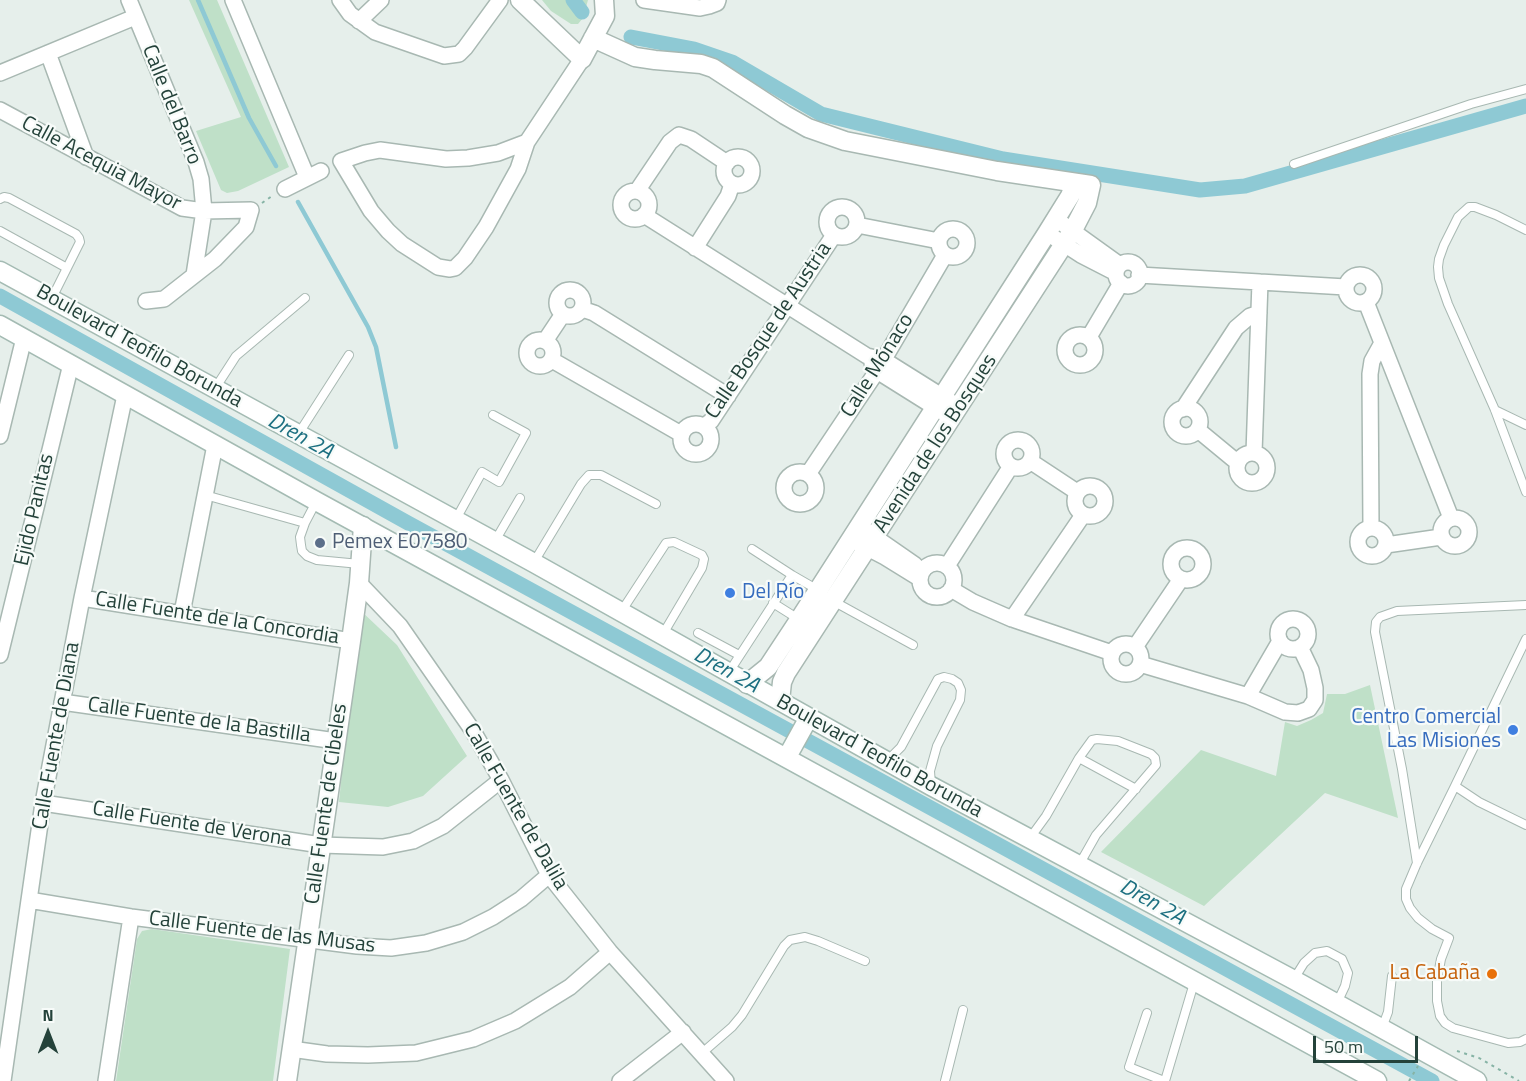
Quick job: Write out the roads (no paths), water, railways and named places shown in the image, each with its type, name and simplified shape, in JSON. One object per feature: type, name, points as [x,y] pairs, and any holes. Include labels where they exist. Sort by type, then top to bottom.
[{"type":"main road","points":[[520,0],[582,59],[605,16],[604,0]]},
{"type":"main road","points":[[593,38],[635,57],[701,64],[713,68],[785,115],[823,135],[997,171],[1083,184]]},
{"type":"main road","name":"Avenida de los Bosques","points":[[747,684],[768,667],[1070,196],[1083,184]]},
{"type":"main road","name":"Avenida de los Bosques","points":[[780,701],[782,682],[786,673],[1068,237],[1087,203],[1083,184]]},
{"type":"main road","name":"Boulevard Teofilo Borunda","points":[[0,271],[534,563],[728,674],[780,701],[806,723],[886,761],[1477,1081]]},
{"type":"main road","name":"Boulevard Teofilo Borunda","points":[[0,325],[697,710],[789,752],[1377,1081]]},
{"type":"main road","name":"Calle Fuente de Cibeles","points":[[287,1081],[359,583],[363,526]]},
{"type":"main road","points":[[789,752],[806,723]]},
{"type":"street","name":"Calle del Barro","points":[[129,0],[201,179],[204,212],[194,275]]},
{"type":"street","points":[[233,0],[314,174],[285,189]]},
{"type":"street","points":[[340,0],[350,14],[375,32],[444,56],[453,55],[465,48],[500,0]]},
{"type":"street","points":[[359,21],[381,0]]},
{"type":"street","points":[[644,0],[669,1],[700,8],[709,6],[718,0]]},
{"type":"street","points":[[0,73],[135,17]]},
{"type":"street","points":[[48,53],[86,157]]},
{"type":"street","points":[[527,142],[498,153],[468,158],[446,159],[380,150],[341,161],[371,212],[388,231],[426,261],[438,267],[450,269],[460,264],[486,227],[519,169],[527,142],[582,59]]},
{"type":"street","name":"Calle Acequia Mayor","points":[[0,110],[182,208],[204,212],[251,210],[246,227],[235,240],[194,275]]},
{"type":"street","points":[[637,190],[670,142],[679,135],[691,139],[726,163]]},
{"type":"street","points":[[740,157],[748,161],[752,175],[742,185],[732,184],[724,175],[726,163],[740,157]]},
{"type":"street","points":[[695,248],[728,196],[732,184]]},
{"type":"street","points":[[637,190],[646,195],[649,201],[648,209],[640,218],[631,218],[622,210],[621,205],[628,192],[637,190]]},
{"type":"street","points":[[838,207],[849,208],[858,220],[857,225],[851,235],[845,237],[834,235],[827,227],[827,217],[838,207]]},
{"type":"street","points":[[644,215],[956,412]]},
{"type":"street","points":[[857,225],[939,241]]},
{"type":"street","points":[[1052,226],[1133,284],[1139,275],[1346,287]]},
{"type":"street","points":[[954,228],[966,237],[967,247],[961,255],[950,257],[940,249],[939,241],[944,232],[954,228]]},
{"type":"street","name":"Calle Bosque de Austria","points":[[704,426],[711,421],[834,235]]},
{"type":"street","name":"Calle Mónaco","points":[[808,474],[881,365],[945,255]]},
{"type":"street","points":[[1089,337],[1119,274]]},
{"type":"street","points":[[146,302],[164,299],[194,275]]},
{"type":"street","points":[[1361,275],[1369,278],[1374,289],[1372,297],[1366,302],[1357,303],[1350,299],[1346,287],[1353,277],[1361,275]]},
{"type":"street","points":[[1254,453],[1260,282]]},
{"type":"street","points":[[567,291],[579,294],[583,301],[582,309],[576,315],[563,314],[557,303],[560,296],[567,291]]},
{"type":"street","points":[[1366,302],[1451,518]]},
{"type":"street","points":[[582,309],[594,313],[728,396]]},
{"type":"street","points":[[1183,409],[1191,410],[1198,415],[1200,422],[1198,430],[1186,436],[1175,430],[1173,418],[1183,409],[1236,328],[1250,316],[1259,313]]},
{"type":"street","points":[[545,340],[563,314]]},
{"type":"street","points":[[0,436],[24,338]]},
{"type":"street","points":[[537,340],[545,340],[553,349],[552,360],[541,367],[533,364],[527,358],[529,345],[537,340]]},
{"type":"street","points":[[1371,528],[1370,374],[1376,351],[1382,343]]},
{"type":"street","points":[[552,360],[681,434]]},
{"type":"street","name":"Ejido Panitas","points":[[0,656],[71,364]]},
{"type":"street","name":"Calle Fuente de Diana","points":[[3,1081],[43,803],[82,598],[125,394]]},
{"type":"street","points":[[692,424],[704,426],[710,433],[709,448],[701,454],[692,455],[683,449],[680,442],[681,434],[692,424]]},
{"type":"street","points":[[1198,430],[1238,463]]},
{"type":"street","points":[[1017,440],[1026,443],[1032,451],[1030,461],[1019,468],[1011,466],[1006,463],[1003,453],[1007,444],[1017,440]]},
{"type":"street","points":[[182,613],[215,445]]},
{"type":"street","points":[[1254,453],[1263,458],[1268,466],[1262,480],[1253,483],[1244,481],[1238,473],[1238,463],[1244,455],[1254,453]]},
{"type":"street","points":[[1030,461],[1077,492]]},
{"type":"street","points":[[947,566],[1011,466]]},
{"type":"street","points":[[1085,486],[1100,490],[1103,494],[1102,510],[1093,515],[1083,514],[1075,505],[1077,492],[1085,486]]},
{"type":"street","points":[[1012,619],[1083,514]]},
{"type":"street","points":[[1451,518],[1465,522],[1469,531],[1466,540],[1462,543],[1448,544],[1442,537],[1441,527],[1451,518]]},
{"type":"street","points":[[1371,528],[1383,533],[1386,544],[1381,552],[1373,555],[1362,551],[1359,538],[1363,531],[1371,528]]},
{"type":"street","points":[[854,533],[921,574]]},
{"type":"street","points":[[1386,544],[1442,537]]},
{"type":"street","points":[[872,543],[885,557],[921,574]]},
{"type":"street","points":[[934,563],[947,566],[953,574],[951,590],[942,596],[931,596],[922,589],[921,574],[934,563]]},
{"type":"street","points":[[1135,647],[1180,579]]},
{"type":"street","name":"Calle Fuente de Dalila","points":[[359,583],[400,626],[473,731],[501,780],[549,875],[610,952],[726,1081]]},
{"type":"street","points":[[951,590],[1012,619],[1112,653]]},
{"type":"street","name":"Calle Fuente de la Concordia","points":[[82,598],[351,641]]},
{"type":"street","points":[[1289,619],[1304,623],[1308,633],[1300,647],[1289,648],[1280,641],[1278,631],[1284,622],[1289,619]]},
{"type":"street","points":[[1248,696],[1280,641]]},
{"type":"street","points":[[1122,645],[1135,647],[1140,655],[1140,664],[1130,673],[1121,673],[1112,663],[1112,653],[1122,645]]},
{"type":"street","points":[[1140,664],[1248,696],[1285,712],[1298,713],[1309,709],[1315,700],[1311,670],[1300,647]]},
{"type":"street","name":"Calle Fuente de la Bastilla","points":[[62,702],[336,741]]},
{"type":"street","name":"Calle Fuente de Verona","points":[[43,803],[321,845],[383,847],[413,841],[443,826],[501,780]]},
{"type":"street","name":"Calle Fuente de las Musas","points":[[29,900],[131,917],[357,946],[391,948],[426,943],[463,932],[521,899],[549,875]]},
{"type":"street","points":[[106,1081],[131,917]]},
{"type":"street","points":[[291,1049],[327,1054],[416,1053],[473,1039],[515,1021],[570,987],[610,952]]},
{"type":"street","points":[[620,1081],[683,1032]]},
{"type":"lane","points":[[1294,164],[1471,104],[1526,89]]},
{"type":"lane","points":[[0,199],[9,198],[76,234],[80,242],[51,298]]},
{"type":"lane","points":[[1526,230],[1496,215],[1475,207],[1468,207],[1458,217],[1439,259],[1439,278],[1448,304],[1495,410],[1526,492]]},
{"type":"lane","points":[[0,231],[67,268]]},
{"type":"lane","points":[[215,389],[236,356],[305,298]]},
{"type":"lane","points":[[298,434],[349,355]]},
{"type":"lane","points":[[1495,410],[1526,425]]},
{"type":"lane","points":[[455,521],[483,472],[499,482],[526,433],[493,415]]},
{"type":"lane","points":[[534,563],[581,484],[590,475],[601,475],[656,504]]},
{"type":"lane","points":[[205,495],[305,523]]},
{"type":"lane","points":[[494,542],[520,498]]},
{"type":"lane","points":[[316,501],[300,537],[302,551],[317,560],[360,564]]},
{"type":"lane","points":[[621,613],[666,543],[674,542],[702,555],[704,559],[702,568],[662,635]]},
{"type":"lane","points":[[752,549],[818,590]]},
{"type":"lane","points":[[728,674],[792,575]]},
{"type":"lane","points":[[833,601],[913,645]]},
{"type":"lane","points":[[773,603],[815,630]]},
{"type":"lane","points":[[1417,863],[1402,769],[1377,643],[1376,622],[1380,617],[1397,611],[1526,604]]},
{"type":"lane","points":[[698,633],[739,656]]},
{"type":"lane","points":[[1526,639],[1417,863],[1406,890],[1406,899],[1410,908],[1432,929],[1449,938],[1441,959],[1437,980],[1440,1016],[1453,1028],[1491,1039],[1509,1043],[1526,1039]]},
{"type":"lane","points":[[704,660],[714,642]]},
{"type":"lane","points":[[886,761],[901,747],[938,679],[944,677],[952,679],[958,683],[961,690],[960,700],[936,746],[930,771],[931,786]]},
{"type":"lane","points":[[1029,840],[1092,740],[1097,738],[1118,741],[1151,754],[1155,758],[1156,765],[1092,840],[1079,865]]},
{"type":"lane","points":[[1079,758],[1136,789]]},
{"type":"lane","points":[[1455,786],[1479,802],[1526,825]]},
{"type":"lane","points":[[702,1053],[732,1027],[742,1015],[784,945],[790,940],[805,937],[865,961]]},
{"type":"lane","points":[[1293,980],[1304,963],[1315,953],[1327,951],[1342,959],[1348,973],[1336,1005]]},
{"type":"lane","points":[[1382,1029],[1388,1012],[1392,976]]},
{"type":"lane","points":[[1147,1013],[1129,1067],[1164,1081],[1195,981]]},
{"type":"lane","points":[[945,1081],[963,1010]]},
{"type":"waterway","points":[[198,0],[249,118],[276,166]]},
{"type":"waterway","points":[[573,0],[582,12]]},
{"type":"waterway","points":[[631,37],[694,49],[732,62],[821,114],[1003,159],[1200,190],[1245,186],[1526,106]]},
{"type":"waterway","points":[[298,202],[368,327],[376,347],[396,447]]},
{"type":"waterway","name":"Dren 2A","points":[[0,296],[408,523],[1432,1081]]},
{"type":"place","name":"Pemex E07580","points":[[320,543]]},
{"type":"place","name":"Del Río","points":[[730,593]]},
{"type":"place","name":"Centro Comercial Las Misiones","points":[[1513,730]]},
{"type":"place","name":"La Cabaña","points":[[1492,974]]}]
